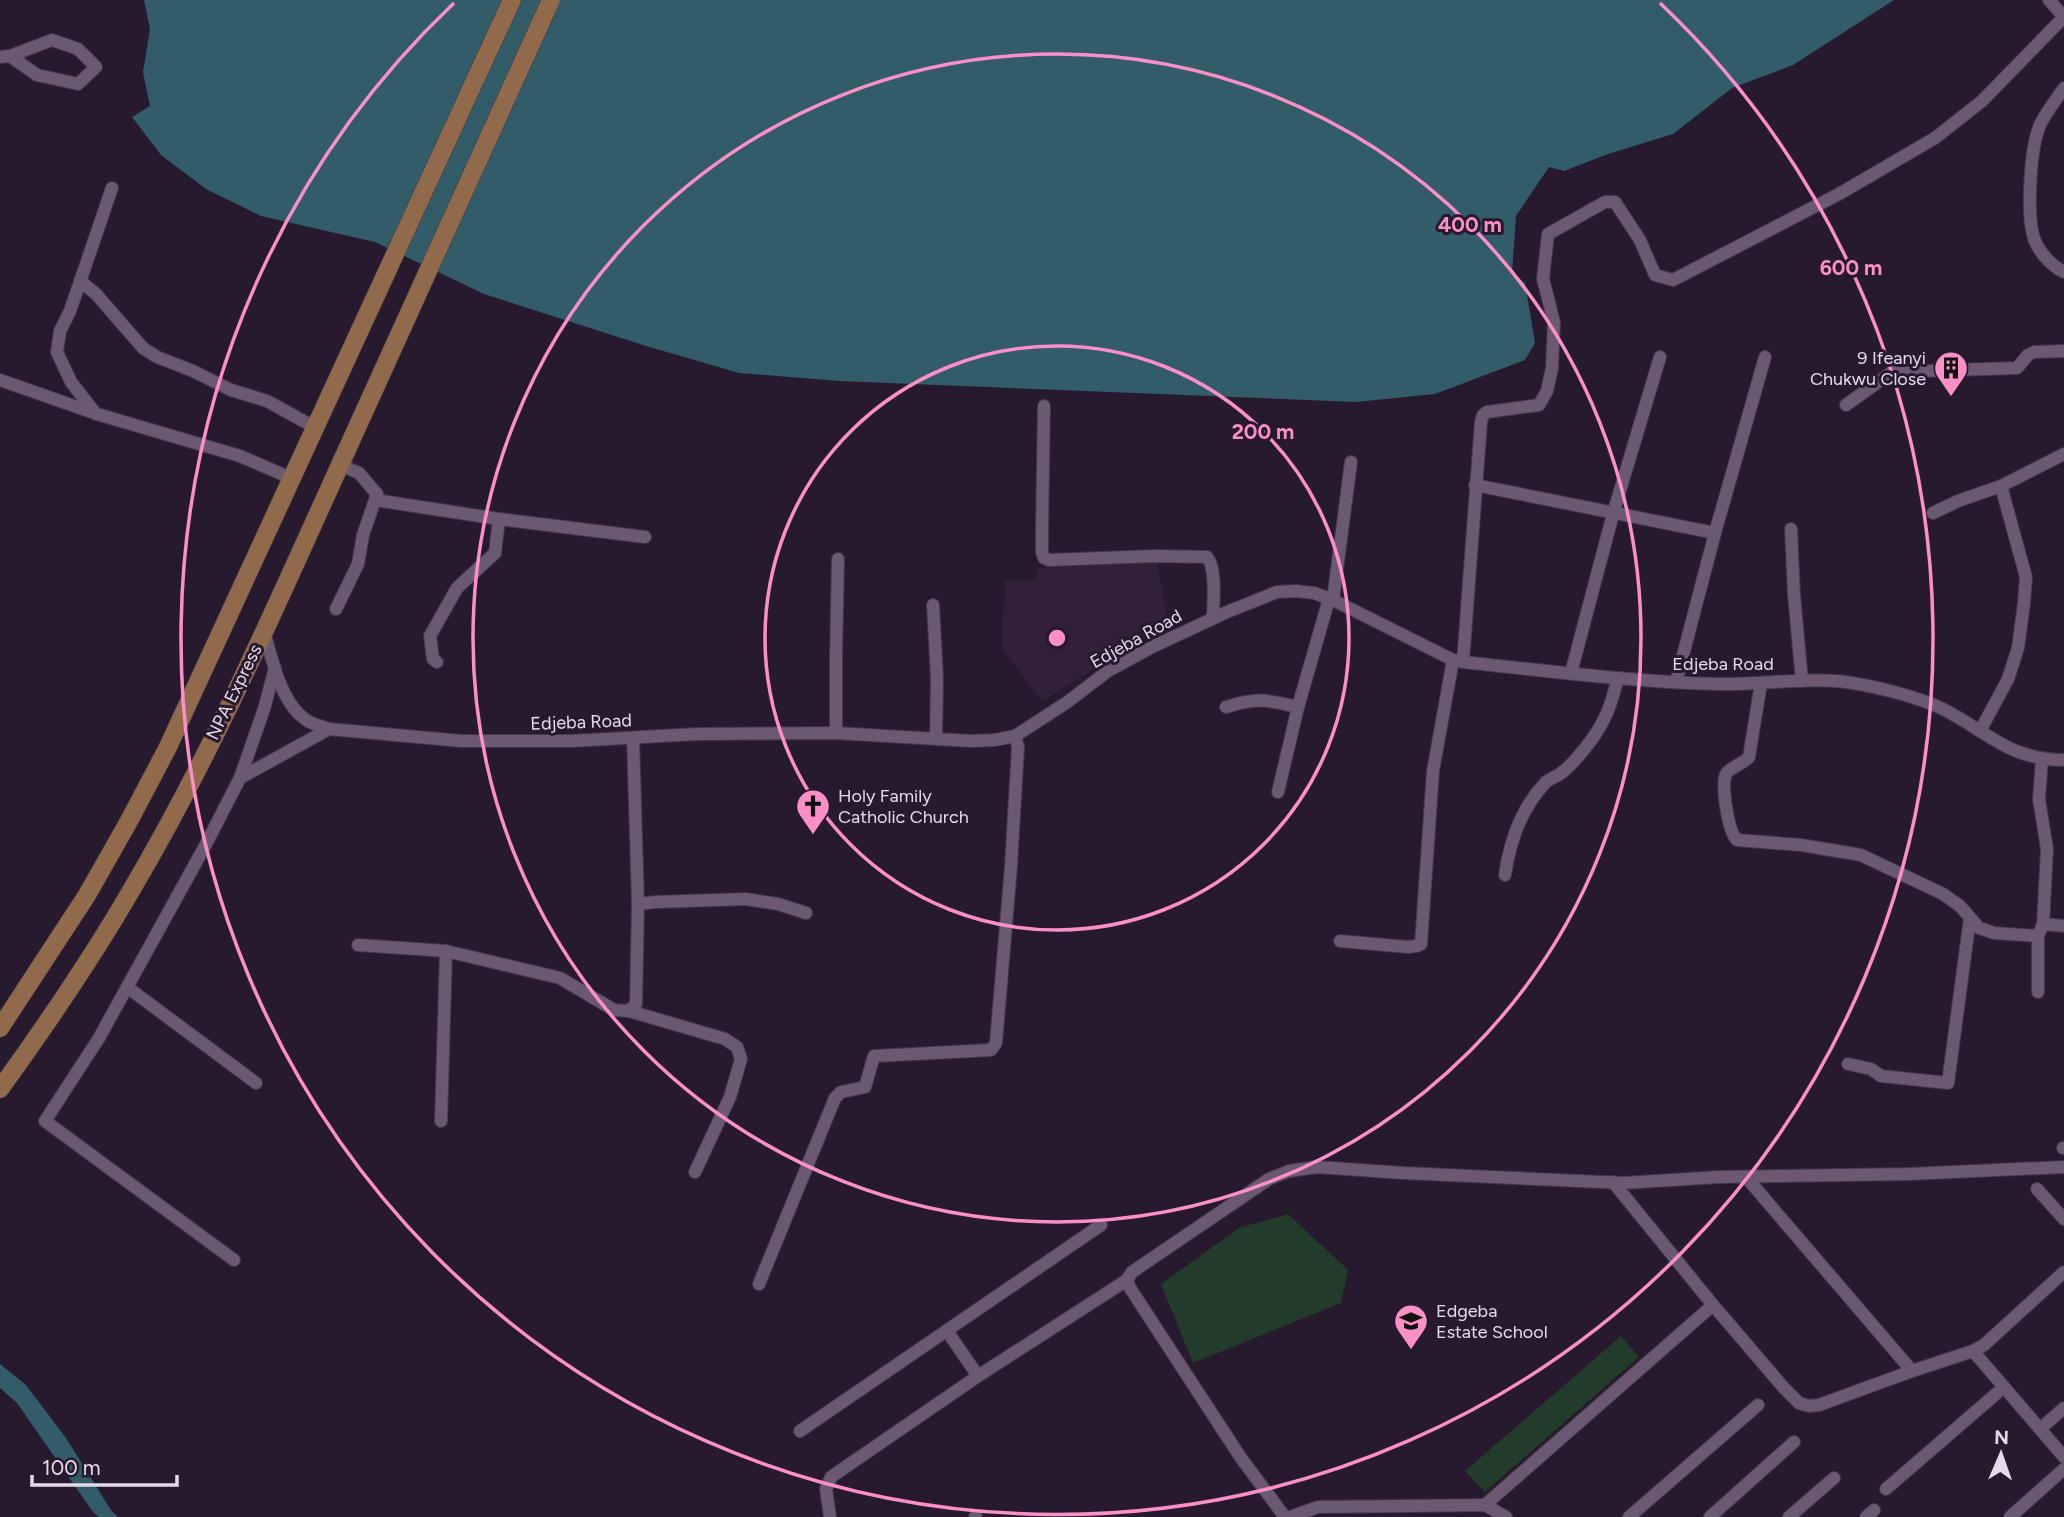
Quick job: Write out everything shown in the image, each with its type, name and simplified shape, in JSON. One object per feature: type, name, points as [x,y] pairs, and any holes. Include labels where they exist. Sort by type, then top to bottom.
[{"type":"main road","name":"NPA Express","points":[[0,1028],[87,895],[130,821],[195,691],[512,0]]},
{"type":"main road","name":"NPA Express","points":[[0,1089],[43,1030],[132,889],[177,806],[264,631],[551,0]]},
{"type":"street","points":[[1340,941],[1408,947],[1421,944],[1433,771],[1458,661],[1483,415],[1539,405],[1548,391],[1554,322],[1544,279],[1548,234],[1605,202],[1615,202],[1640,240],[1654,275],[1673,280],[1839,194],[1935,138],[1982,101],[2064,17],[2049,0]]},
{"type":"street","points":[[52,40],[78,49],[96,67],[78,84],[37,75],[5,56],[52,40]]},
{"type":"street","points":[[2064,88],[2040,126],[2033,152],[2031,202],[2033,236],[2043,254],[2064,272]]},
{"type":"street","points":[[97,414],[71,382],[57,352],[60,331],[70,311],[112,188]]},
{"type":"street","points":[[80,281],[96,294],[143,348],[157,358],[193,371],[231,390],[267,401],[316,428]]},
{"type":"street","points":[[1846,405],[1892,372],[2017,368],[2034,352],[2064,351]]},
{"type":"street","points":[[1676,682],[1765,356]]},
{"type":"street","points":[[1571,673],[1660,357]]},
{"type":"street","points":[[0,380],[97,414],[240,457],[293,479]]},
{"type":"street","points":[[1044,406],[1044,558],[1207,557],[1213,571],[1213,618]]},
{"type":"street","points":[[1933,513],[2001,486],[2064,454]]},
{"type":"street","points":[[1278,792],[1298,707],[1331,600],[1351,462]]},
{"type":"street","points":[[336,609],[358,564],[363,535],[377,494],[359,473],[340,466]]},
{"type":"street","points":[[1475,485],[1715,533]]},
{"type":"street","points":[[1980,732],[2008,679],[2018,648],[2024,603],[2026,577],[2001,486]]},
{"type":"street","points":[[375,500],[645,537]]},
{"type":"street","points":[[437,662],[433,659],[432,633],[457,588],[495,553],[499,519]]},
{"type":"street","points":[[1791,529],[1802,681]]},
{"type":"street","points":[[836,733],[838,559]]},
{"type":"street","name":"Edjeba Road","points":[[264,631],[291,707],[309,722],[329,729],[462,741],[572,741],[697,734],[836,733],[971,741],[1015,736],[1055,711],[1108,671],[1152,647],[1277,592],[1296,590],[1331,600],[1458,661],[1676,682],[1844,682],[1887,690],[1942,708],[2015,752],[2042,759],[2064,760]]},
{"type":"street","points":[[933,606],[937,678],[936,738]]},
{"type":"street","points":[[234,1260],[45,1121],[99,1038],[240,778],[264,709],[275,667]]},
{"type":"street","points":[[1505,874],[1511,841],[1519,821],[1549,779],[1560,773],[1575,758],[1604,719],[1618,678]]},
{"type":"street","points":[[1761,682],[1749,757],[1730,769],[1726,776],[1726,810],[1733,837],[1737,841],[1801,845],[1861,855],[1943,894],[1960,906],[1979,928],[1994,933],[2064,926]]},
{"type":"street","points":[[1226,707],[1247,700],[1265,700],[1298,707]]},
{"type":"street","points":[[240,778],[329,729]]},
{"type":"street","points":[[759,1284],[835,1098],[841,1091],[865,1087],[874,1056],[992,1050],[996,1043],[1012,853],[1018,747],[1015,736]]},
{"type":"street","points":[[629,1011],[636,1004],[638,904],[634,738]]},
{"type":"street","points":[[2038,992],[2047,849],[2039,799],[2042,759]]},
{"type":"street","points":[[638,904],[746,899],[778,904],[806,913]]},
{"type":"street","points":[[1849,1065],[1871,1069],[1881,1076],[1948,1083],[1970,918]]},
{"type":"street","points":[[358,945],[446,951],[560,978],[614,1010],[629,1011],[725,1039],[737,1048],[741,1059],[730,1097],[695,1172]]},
{"type":"street","points":[[441,1121],[446,951]]},
{"type":"street","points":[[127,987],[256,1083]]},
{"type":"street","points":[[830,1517],[826,1489],[831,1477],[978,1376],[1127,1280],[1132,1272],[1249,1192],[1269,1179],[1289,1171],[1317,1167],[1614,1182],[2064,1167]]},
{"type":"street","points":[[1746,1177],[1912,1371]]},
{"type":"street","points":[[1614,1182],[1713,1305],[1799,1403],[1809,1406],[1819,1405],[1973,1351],[1984,1345],[2064,1272]]},
{"type":"street","points":[[2036,1189],[2064,1219]]},
{"type":"street","points":[[800,1431],[1101,1225]]},
{"type":"street","points":[[1127,1280],[1241,1458],[1285,1517]]},
{"type":"street","points":[[1485,1505],[1713,1305]]},
{"type":"street","points":[[947,1331],[978,1376]]},
{"type":"street","points":[[1973,1351],[2064,1457]]},
{"type":"street","points":[[1886,1489],[2004,1387]]},
{"type":"street","points":[[1629,1517],[1758,1405]]},
{"type":"street","points":[[2040,1429],[2064,1408]]},
{"type":"street","points":[[1710,1517],[1794,1442]]},
{"type":"street","points":[[2010,1517],[2064,1469]]},
{"type":"street","points":[[1789,1517],[1834,1478]]},
{"type":"street","points":[[1290,1517],[1318,1507],[1485,1505],[1506,1517]]},
{"type":"shaded area","points":[[1157,561],[1168,623],[1042,701],[1002,649],[1005,581],[1037,580],[1037,568]]},
{"type":"green space","points":[[1288,1214],[1348,1270],[1341,1303],[1193,1363],[1161,1284],[1239,1228]]},
{"type":"green space","points":[[1621,1336],[1639,1357],[1485,1492],[1465,1471]]},
{"type":"water","points":[[144,0],[1894,0],[1793,65],[1732,88],[1673,134],[1564,171],[1549,167],[1516,216],[1512,272],[1525,283],[1535,343],[1525,360],[1435,394],[1356,402],[840,381],[739,373],[484,294],[375,242],[261,216],[206,189],[161,155],[132,117],[150,106],[143,72],[150,29]]},
{"type":"water","points":[[0,1364],[26,1385],[66,1438],[118,1517],[99,1517],[93,1512],[17,1403],[0,1388]]},
{"type":"place","name":"9 Ifeanyi Chukwu Close","points":[[1951,398]]},
{"type":"place","name":"Holy Family Catholic Church","points":[[813,836]]},
{"type":"place","name":"Edgeba Estate School","points":[[1411,1351]]}]
